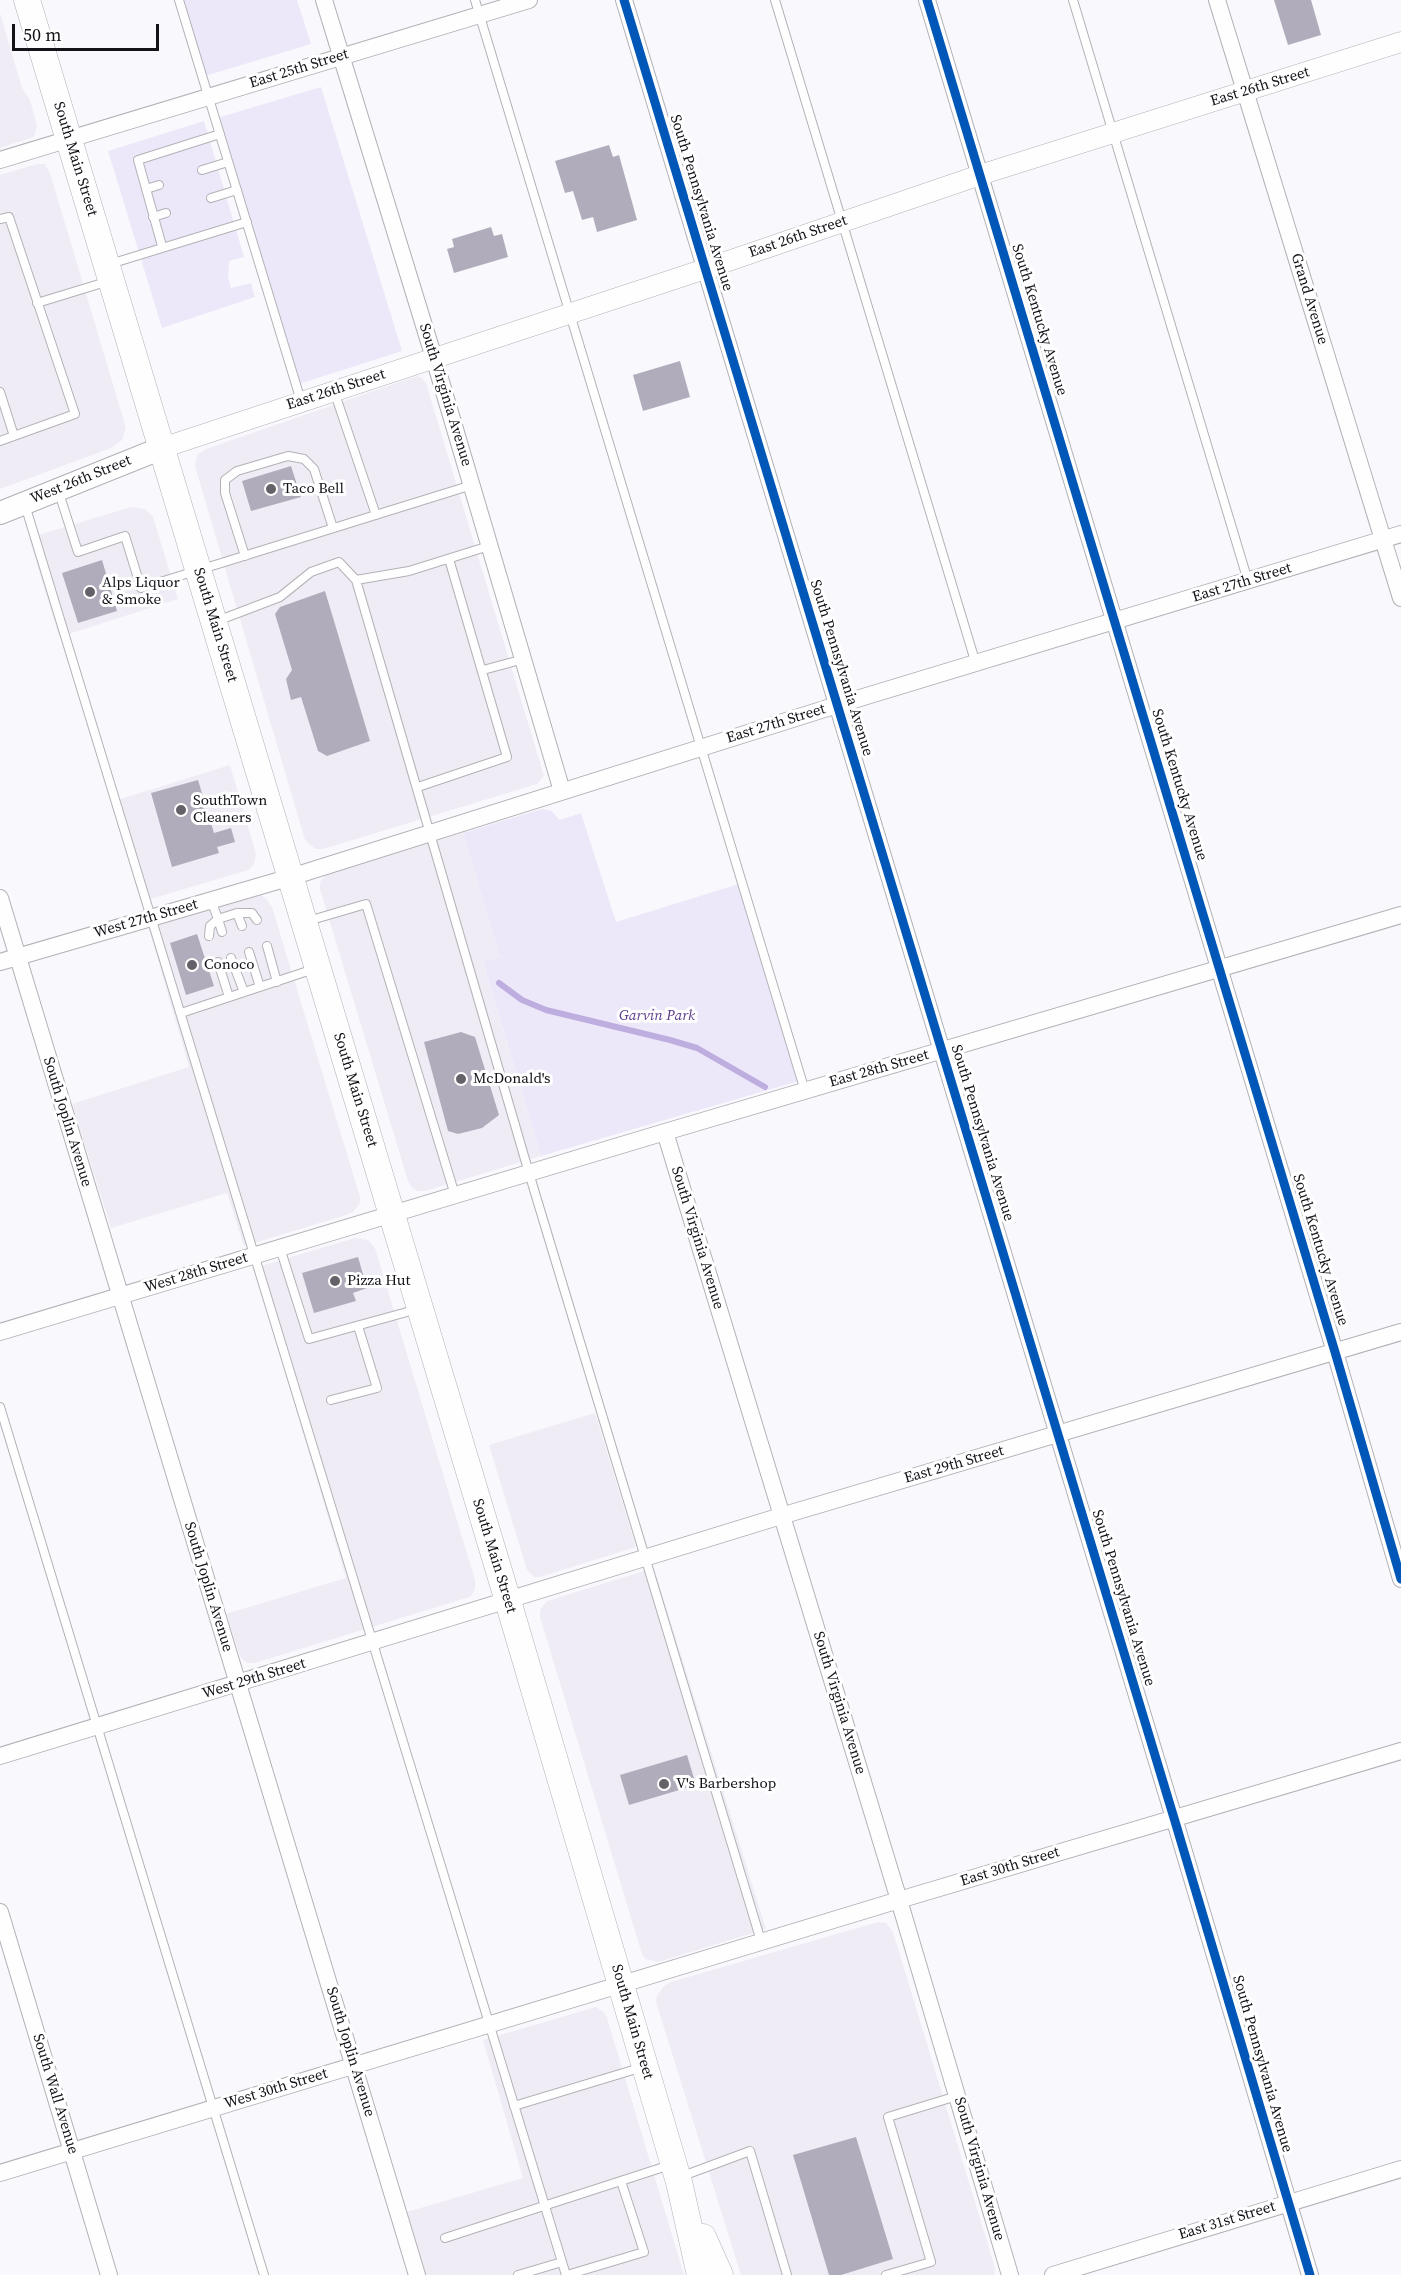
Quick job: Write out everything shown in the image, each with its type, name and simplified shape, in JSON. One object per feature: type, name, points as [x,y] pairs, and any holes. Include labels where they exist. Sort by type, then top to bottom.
[{"type":"main road","name":"South Main Street","points":[[27,0],[508,1601],[677,2174],[700,2275]]},
{"type":"main road","name":"West 26th Street","points":[[0,513],[162,448]]},
{"type":"main road","name":"South Main Street","points":[[677,2174],[720,2275]]},
{"type":"street","name":"South Virginia Avenue","points":[[324,0],[434,357],[562,791]]},
{"type":"street","name":"East 25th Street","points":[[0,160],[341,57],[477,7],[529,0]]},
{"type":"street","name":"South Pennsylvania Avenue","points":[[624,0],[1310,2275]]},
{"type":"street","name":"South Kentucky Avenue","points":[[927,0],[1335,1352],[1401,1579]]},
{"type":"street","name":"Grand Avenue","points":[[1217,0],[1401,598]]},
{"type":"street","name":"East 26th Street","points":[[162,448],[705,269],[980,175],[1401,42]]},
{"type":"street","name":"East 27th Street","points":[[291,877],[701,747],[1401,534]]},
{"type":"street","name":"West 27th Street","points":[[0,962],[291,877]]},
{"type":"street","name":"South Joplin Avenue","points":[[0,898],[417,2275]]},
{"type":"street","name":"East 28th Street","points":[[392,1214],[1401,915]]},
{"type":"street","name":"South Virginia Avenue","points":[[665,1132],[899,1900],[1010,2275]]},
{"type":"street","name":"West 28th Street","points":[[0,1332],[392,1214]]},
{"type":"street","name":"East 29th Street","points":[[508,1601],[781,1516],[1401,1332]]},
{"type":"street","name":"West 29th Street","points":[[0,1756],[508,1601]]},
{"type":"street","name":"East 30th Street","points":[[621,1985],[761,1941],[1401,1751]]},
{"type":"street","name":"South Wall Avenue","points":[[0,1912],[109,2275]]},
{"type":"street","name":"West 30th Street","points":[[0,2173],[621,1985]]},
{"type":"street","name":"East 31st Street","points":[[1053,2275],[1401,2169]]},
{"type":"lane","points":[[179,0],[301,401]]},
{"type":"lane","points":[[775,0],[976,664]]},
{"type":"lane","points":[[1073,0],[1248,581]]},
{"type":"lane","points":[[477,7],[805,1091]]},
{"type":"lane","points":[[162,246],[138,160],[220,134]]},
{"type":"lane","points":[[202,170],[228,162]]},
{"type":"lane","points":[[146,189],[159,185]]},
{"type":"lane","points":[[211,198],[237,190]]},
{"type":"lane","points":[[153,217],[166,213]]},
{"type":"lane","points":[[0,219],[9,217],[75,414],[0,441]]},
{"type":"lane","points":[[37,303],[109,273],[162,246],[247,222]]},
{"type":"lane","points":[[334,391],[376,515]]},
{"type":"lane","points":[[0,392],[14,436]]},
{"type":"lane","points":[[245,556],[225,493],[225,480],[237,471],[288,456],[304,459],[314,469],[333,528]]},
{"type":"lane","points":[[58,489],[78,552],[125,536],[141,588],[472,485]]},
{"type":"lane","points":[[24,503],[544,2208],[567,2275],[644,2252],[621,2181]]},
{"type":"lane","points":[[356,580],[409,571],[489,546]]},
{"type":"lane","points":[[418,787],[507,757],[449,559]]},
{"type":"lane","points":[[214,623],[280,597],[311,572],[339,562],[356,580],[529,1173],[761,1941]]},
{"type":"lane","points":[[483,670],[524,659]]},
{"type":"lane","points":[[211,900],[222,932]]},
{"type":"lane","points":[[305,922],[366,904],[455,1195]]},
{"type":"lane","points":[[237,913],[242,926]]},
{"type":"lane","points":[[210,936],[210,926],[218,919],[237,913],[252,913],[257,920]]},
{"type":"lane","points":[[267,946],[277,982]]},
{"type":"lane","points":[[249,952],[260,987]]},
{"type":"lane","points":[[231,958],[244,992]]},
{"type":"lane","points":[[219,962],[230,997]]},
{"type":"lane","points":[[181,1013],[318,968]]},
{"type":"lane","points":[[280,1248],[309,1339],[420,1308]]},
{"type":"lane","points":[[331,1400],[377,1388],[358,1326]]},
{"type":"lane","points":[[0,1407],[264,2275]]},
{"type":"lane","points":[[514,2106],[645,2066]]},
{"type":"lane","points":[[886,2275],[931,2262],[888,2117],[957,2096]]},
{"type":"lane","points":[[445,2238],[544,2208],[621,2181],[677,2174],[750,2151],[787,2275]]},
{"type":"lane","points":[[518,2275],[562,2262]]},
{"type":"shaded area","points":[[0,13],[22,88],[30,100],[37,126],[34,137],[0,148]]},
{"type":"shaded area","points":[[37,164],[45,164],[50,173],[126,428],[122,440],[111,448],[0,489],[0,175]]},
{"type":"shaded area","points":[[417,376],[426,383],[544,776],[537,784],[323,849],[315,849],[305,840],[195,466],[197,455],[206,449]]},
{"type":"shaded area","points":[[131,507],[145,509],[153,517],[178,599],[59,637],[29,538]]},
{"type":"shaded area","points":[[230,765],[256,854],[254,864],[248,870],[141,902],[111,802]]},
{"type":"shaded area","points":[[463,833],[500,957],[483,963],[541,1156],[425,1191],[417,1191],[408,1181],[320,889],[320,882],[328,872]]},
{"type":"shaded area","points":[[252,895],[261,895],[266,898],[272,907],[360,1203],[353,1212],[346,1215],[244,1246],[227,1193],[111,1228],[72,1104],[189,1067],[148,926]]},
{"type":"shaded area","points":[[355,1238],[368,1240],[375,1248],[475,1580],[475,1589],[471,1596],[466,1598],[255,1663],[247,1663],[241,1658],[226,1614],[346,1578],[254,1268]]},
{"type":"shaded area","points":[[595,1413],[636,1547],[534,1577],[527,1570],[489,1445]]},
{"type":"shaded area","points":[[654,1568],[766,1929],[658,1962],[645,1959],[642,1954],[540,1617],[540,1610],[547,1601]]},
{"type":"shaded area","points":[[878,1922],[886,1923],[893,1932],[995,2268],[994,2275],[741,2275],[656,2002],[657,1996],[664,1986],[671,1982]]},
{"type":"shaded area","points":[[596,2007],[604,2012],[607,2018],[684,2275],[426,2275],[407,2212],[523,2178],[483,2040]]},
{"type":"green space","points":[[182,0],[297,0],[311,44],[205,76]]},
{"type":"green space","points":[[321,87],[402,351],[299,384],[217,118]]},
{"type":"green space","points":[[204,121],[244,257],[229,261],[228,277],[231,288],[251,283],[255,297],[162,328],[108,151]]},
{"type":"green space","name":"Garvin Park","points":[[542,809],[552,811],[559,820],[581,813],[616,922],[742,883],[799,1081],[541,1156],[483,962],[500,957],[463,833]]},
{"type":"building","points":[[1274,0],[1311,0],[1321,35],[1288,45]]},
{"type":"building","points":[[609,145],[613,157],[619,155],[637,220],[597,232],[593,217],[582,220],[573,191],[565,193],[555,161]]},
{"type":"building","points":[[491,227],[494,236],[502,234],[508,257],[454,273],[447,249],[454,247],[452,239]]},
{"type":"building","points":[[680,361],[690,397],[643,411],[633,375]]},
{"type":"building","name":"Taco Bell","points":[[291,466],[301,497],[251,511],[242,481]]},
{"type":"building","name":"Alps Liquor & Smoke","points":[[102,560],[117,611],[78,623],[62,573]]},
{"type":"building","points":[[325,591],[370,741],[327,756],[318,751],[301,697],[291,700],[286,679],[292,670],[275,614],[280,607]]},
{"type":"building","name":"SouthTown Cleaners","points":[[198,780],[214,833],[231,828],[235,842],[217,847],[219,853],[172,867],[151,793]]},
{"type":"building","name":"Conoco","points":[[197,934],[214,986],[186,995],[170,943]]},
{"type":"building","name":"McDonald's","points":[[461,1032],[475,1037],[499,1115],[482,1128],[458,1134],[448,1131],[424,1042]]},
{"type":"building","name":"Pizza Hut","points":[[358,1257],[367,1288],[353,1293],[356,1301],[314,1313],[302,1273]]},
{"type":"building","name":"V's Barbershop","points":[[687,1755],[696,1785],[629,1805],[620,1775]]},
{"type":"building","points":[[856,2137],[893,2259],[841,2275],[829,2275],[793,2155]]},
{"type":"waterway","points":[[499,983],[522,1000],[546,1010],[697,1048],[765,1087]]},
{"type":"cycle path","points":[[624,0],[1310,2275]]},
{"type":"cycle path","points":[[927,0],[1335,1352],[1401,1579]]},
{"type":"place","name":"Taco Bell","points":[[271,489]]},
{"type":"place","name":"Alps Liquor & Smoke","points":[[90,592]]},
{"type":"place","name":"SouthTown Cleaners","points":[[181,810]]},
{"type":"place","name":"Conoco","points":[[192,965]]},
{"type":"place","name":"McDonald's","points":[[461,1079]]},
{"type":"place","name":"Pizza Hut","points":[[335,1281]]},
{"type":"place","name":"V's Barbershop","points":[[664,1784]]}]
